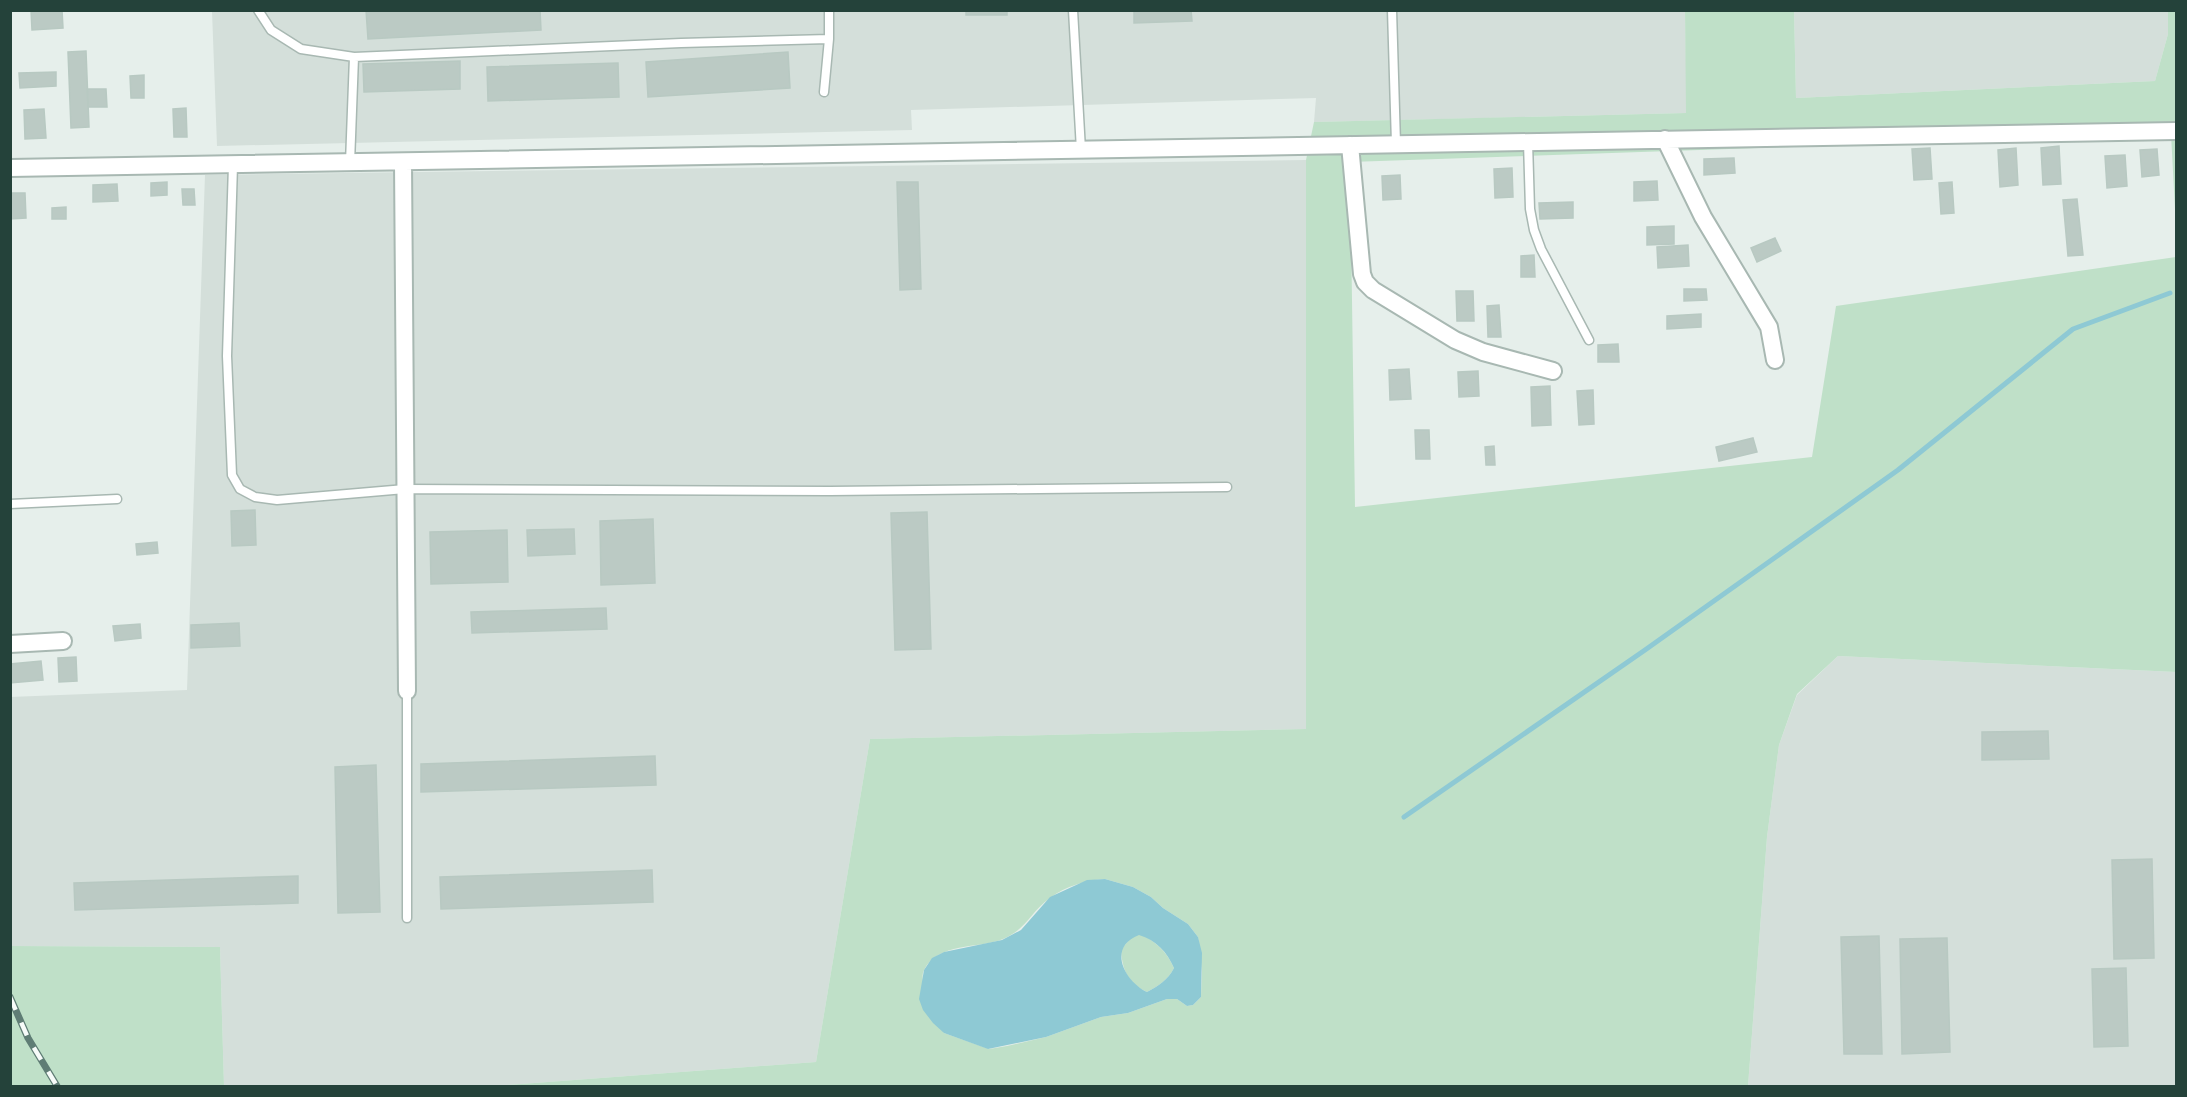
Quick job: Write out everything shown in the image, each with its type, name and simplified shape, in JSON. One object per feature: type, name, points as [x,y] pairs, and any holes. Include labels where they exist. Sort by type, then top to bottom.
[{"type":"street","points":[[10,168],[2176,130]]},
{"type":"street","points":[[1665,140],[1703,217],[1769,327],[1775,360]]},
{"type":"street","points":[[1350,145],[1362,274],[1365,282],[1373,290],[1455,340],[1483,352],[1553,371]]},
{"type":"street","points":[[403,162],[407,691]]},
{"type":"street","points":[[10,645],[63,641]]},
{"type":"lane","points":[[258,10],[271,30],[301,49],[354,57],[829,39]]},
{"type":"lane","points":[[824,92],[829,10]]},
{"type":"lane","points":[[1073,10],[1081,150]]},
{"type":"lane","points":[[1392,10],[1396,144]]},
{"type":"lane","points":[[350,163],[354,57]]},
{"type":"lane","points":[[1528,142],[1530,209],[1534,230],[1541,249],[1589,340]]},
{"type":"lane","points":[[233,165],[227,356],[232,475],[240,489],[255,497],[277,500],[405,489],[830,491],[1227,487]]},
{"type":"lane","points":[[10,504],[117,499]]},
{"type":"lane","points":[[407,691],[407,918]]},
{"type":"shaded area","points":[[212,11],[1685,11],[1687,113],[1314,122],[1316,98],[911,110],[912,130],[217,146]]},
{"type":"shaded area","points":[[1794,11],[2168,11],[2168,34],[2155,81],[1796,98]]},
{"type":"shaded area","points":[[1306,160],[1306,729],[870,739],[816,1062],[493,1086],[224,1086],[220,947],[11,946],[10,697],[187,690],[205,175]]},
{"type":"shaded area","points":[[1838,656],[2176,672],[2176,1086],[1748,1086],[1767,837],[1779,745],[1797,695]]},
{"type":"green space","points":[[1685,10],[1794,11],[1796,98],[2155,81],[2168,34],[2168,11],[2176,11],[2176,228],[2171,134],[1350,162],[1355,507],[1812,457],[1836,306],[2176,257],[2176,672],[1838,656],[1797,694],[1779,745],[1767,837],[1748,1086],[493,1086],[816,1062],[870,739],[1306,729],[1306,160],[1314,122],[1686,113]],"holes":[[[1105,879],[1133,887],[1188,924],[1198,937],[1202,971],[1201,997],[1193,1005],[1187,1006],[1177,999],[1167,999],[1128,1013],[1101,1017],[1046,1037],[989,1049],[944,1033],[923,984],[924,970],[930,961],[949,951],[993,942],[1011,935],[1050,898],[1076,884]]]},
{"type":"green space","points":[[1139,934],[1160,947],[1174,968],[1166,979],[1147,992],[1127,975],[1122,957],[1121,949],[1132,937]]},
{"type":"green space","points":[[11,946],[220,947],[224,1086],[11,1086]]},
{"type":"water","points":[[1105,879],[1133,887],[1188,924],[1198,937],[1202,953],[1201,997],[1193,1005],[1187,1006],[1177,999],[1167,999],[1128,1013],[1101,1017],[1046,1037],[988,1049],[944,1033],[933,1023],[923,1010],[919,999],[924,970],[932,958],[944,952],[1002,940],[1021,930],[1050,897],[1087,880]],"holes":[[[1139,935],[1160,947],[1174,968],[1166,979],[1147,992],[1132,980],[1122,964],[1121,955],[1124,947],[1129,940]]]},
{"type":"building","points":[[31,10],[62,10],[63,28],[32,30]]},
{"type":"building","points":[[366,10],[540,10],[541,30],[368,39]]},
{"type":"building","points":[[966,10],[1007,10],[1007,15],[966,15]]},
{"type":"building","points":[[1134,10],[1191,10],[1192,21],[1134,23]]},
{"type":"building","points":[[86,51],[89,127],[71,128],[68,52]]},
{"type":"building","points":[[788,52],[790,88],[648,97],[646,62]]},
{"type":"building","points":[[460,61],[460,89],[364,92],[363,64]]},
{"type":"building","points":[[618,63],[619,97],[488,101],[487,67]]},
{"type":"building","points":[[56,72],[56,86],[20,88],[19,73]]},
{"type":"building","points":[[144,75],[144,98],[131,98],[130,76]]},
{"type":"building","points":[[87,89],[106,89],[107,107],[88,107]]},
{"type":"building","points":[[186,108],[187,137],[174,137],[173,109]]},
{"type":"building","points":[[44,109],[46,138],[25,139],[24,110]]},
{"type":"building","points":[[2059,146],[2061,184],[2043,185],[2041,148]]},
{"type":"building","points":[[1930,148],[1932,179],[1914,180],[1912,149]]},
{"type":"building","points":[[2016,148],[2018,185],[2000,187],[1998,150]]},
{"type":"building","points":[[2157,149],[2159,175],[2142,177],[2140,150]]},
{"type":"building","points":[[2125,155],[2127,186],[2107,188],[2105,156]]},
{"type":"building","points":[[1734,158],[1735,173],[1704,175],[1704,159]]},
{"type":"building","points":[[1512,168],[1513,197],[1495,198],[1494,169]]},
{"type":"building","points":[[1400,175],[1401,199],[1383,200],[1382,176]]},
{"type":"building","points":[[1657,181],[1658,200],[1634,201],[1634,182]]},
{"type":"building","points":[[167,182],[167,195],[151,196],[151,183]]},
{"type":"building","points":[[897,182],[918,182],[921,289],[900,290]]},
{"type":"building","points":[[1952,182],[1954,213],[1941,214],[1939,183]]},
{"type":"building","points":[[117,184],[118,201],[93,202],[93,185]]},
{"type":"building","points":[[182,189],[194,189],[195,205],[183,205]]},
{"type":"building","points":[[10,193],[25,193],[26,218],[10,219]]},
{"type":"building","points":[[2077,199],[2083,255],[2068,256],[2063,200]]},
{"type":"building","points":[[1573,202],[1573,218],[1540,219],[1539,203]]},
{"type":"building","points":[[66,207],[66,219],[52,219],[52,208]]},
{"type":"building","points":[[1674,226],[1674,244],[1647,245],[1647,227]]},
{"type":"building","points":[[1775,238],[1781,251],[1757,262],[1751,248]]},
{"type":"building","points":[[1688,245],[1689,266],[1658,268],[1657,247]]},
{"type":"building","points":[[1534,255],[1535,277],[1521,277],[1521,256]]},
{"type":"building","points":[[1684,289],[1706,289],[1707,300],[1684,301]]},
{"type":"building","points":[[1456,291],[1473,291],[1474,321],[1457,321]]},
{"type":"building","points":[[1499,305],[1501,337],[1488,337],[1487,306]]},
{"type":"building","points":[[1701,314],[1701,327],[1667,329],[1667,316]]},
{"type":"building","points":[[1618,344],[1619,362],[1598,362],[1598,345]]},
{"type":"building","points":[[1409,369],[1411,399],[1390,400],[1389,370]]},
{"type":"building","points":[[1478,371],[1479,396],[1459,397],[1458,372]]},
{"type":"building","points":[[1550,386],[1551,425],[1532,426],[1531,387]]},
{"type":"building","points":[[1593,390],[1594,424],[1579,425],[1577,391]]},
{"type":"building","points":[[1415,430],[1429,430],[1430,459],[1416,459]]},
{"type":"building","points":[[1753,438],[1757,452],[1719,461],[1716,447]]},
{"type":"building","points":[[1494,446],[1495,465],[1486,465],[1485,447]]},
{"type":"building","points":[[255,510],[256,545],[232,546],[231,511]]},
{"type":"building","points":[[927,512],[931,649],[895,650],[891,513]]},
{"type":"building","points":[[653,519],[655,583],[601,585],[600,521]]},
{"type":"building","points":[[574,529],[575,554],[528,556],[527,530]]},
{"type":"building","points":[[507,530],[508,582],[431,584],[430,532]]},
{"type":"building","points":[[157,542],[158,553],[137,555],[136,544]]},
{"type":"building","points":[[606,608],[607,629],[472,633],[471,612]]},
{"type":"building","points":[[239,623],[240,646],[191,648],[191,625]]},
{"type":"building","points":[[140,624],[141,638],[115,641],[113,626]]},
{"type":"building","points":[[76,657],[77,681],[59,682],[58,658]]},
{"type":"building","points":[[41,661],[43,680],[10,683],[10,664]]},
{"type":"building","points":[[2048,731],[2049,759],[1982,760],[1982,732]]},
{"type":"building","points":[[655,756],[656,785],[421,792],[421,764]]},
{"type":"building","points":[[376,765],[380,912],[338,913],[335,767]]},
{"type":"building","points":[[2152,859],[2154,958],[2114,959],[2112,860]]},
{"type":"building","points":[[652,870],[653,902],[441,909],[440,877]]},
{"type":"building","points":[[298,876],[298,903],[75,910],[74,883]]},
{"type":"building","points":[[1879,936],[1882,1054],[1844,1054],[1841,937]]},
{"type":"building","points":[[1947,938],[1950,1052],[1902,1054],[1900,939]]},
{"type":"building","points":[[2126,968],[2128,1046],[2094,1047],[2092,969]]},
{"type":"waterway","points":[[1404,817],[1645,650],[1898,470],[2073,329],[2170,293]]},
{"type":"railway","points":[[10,997],[28,1038],[57,1086]]}]
